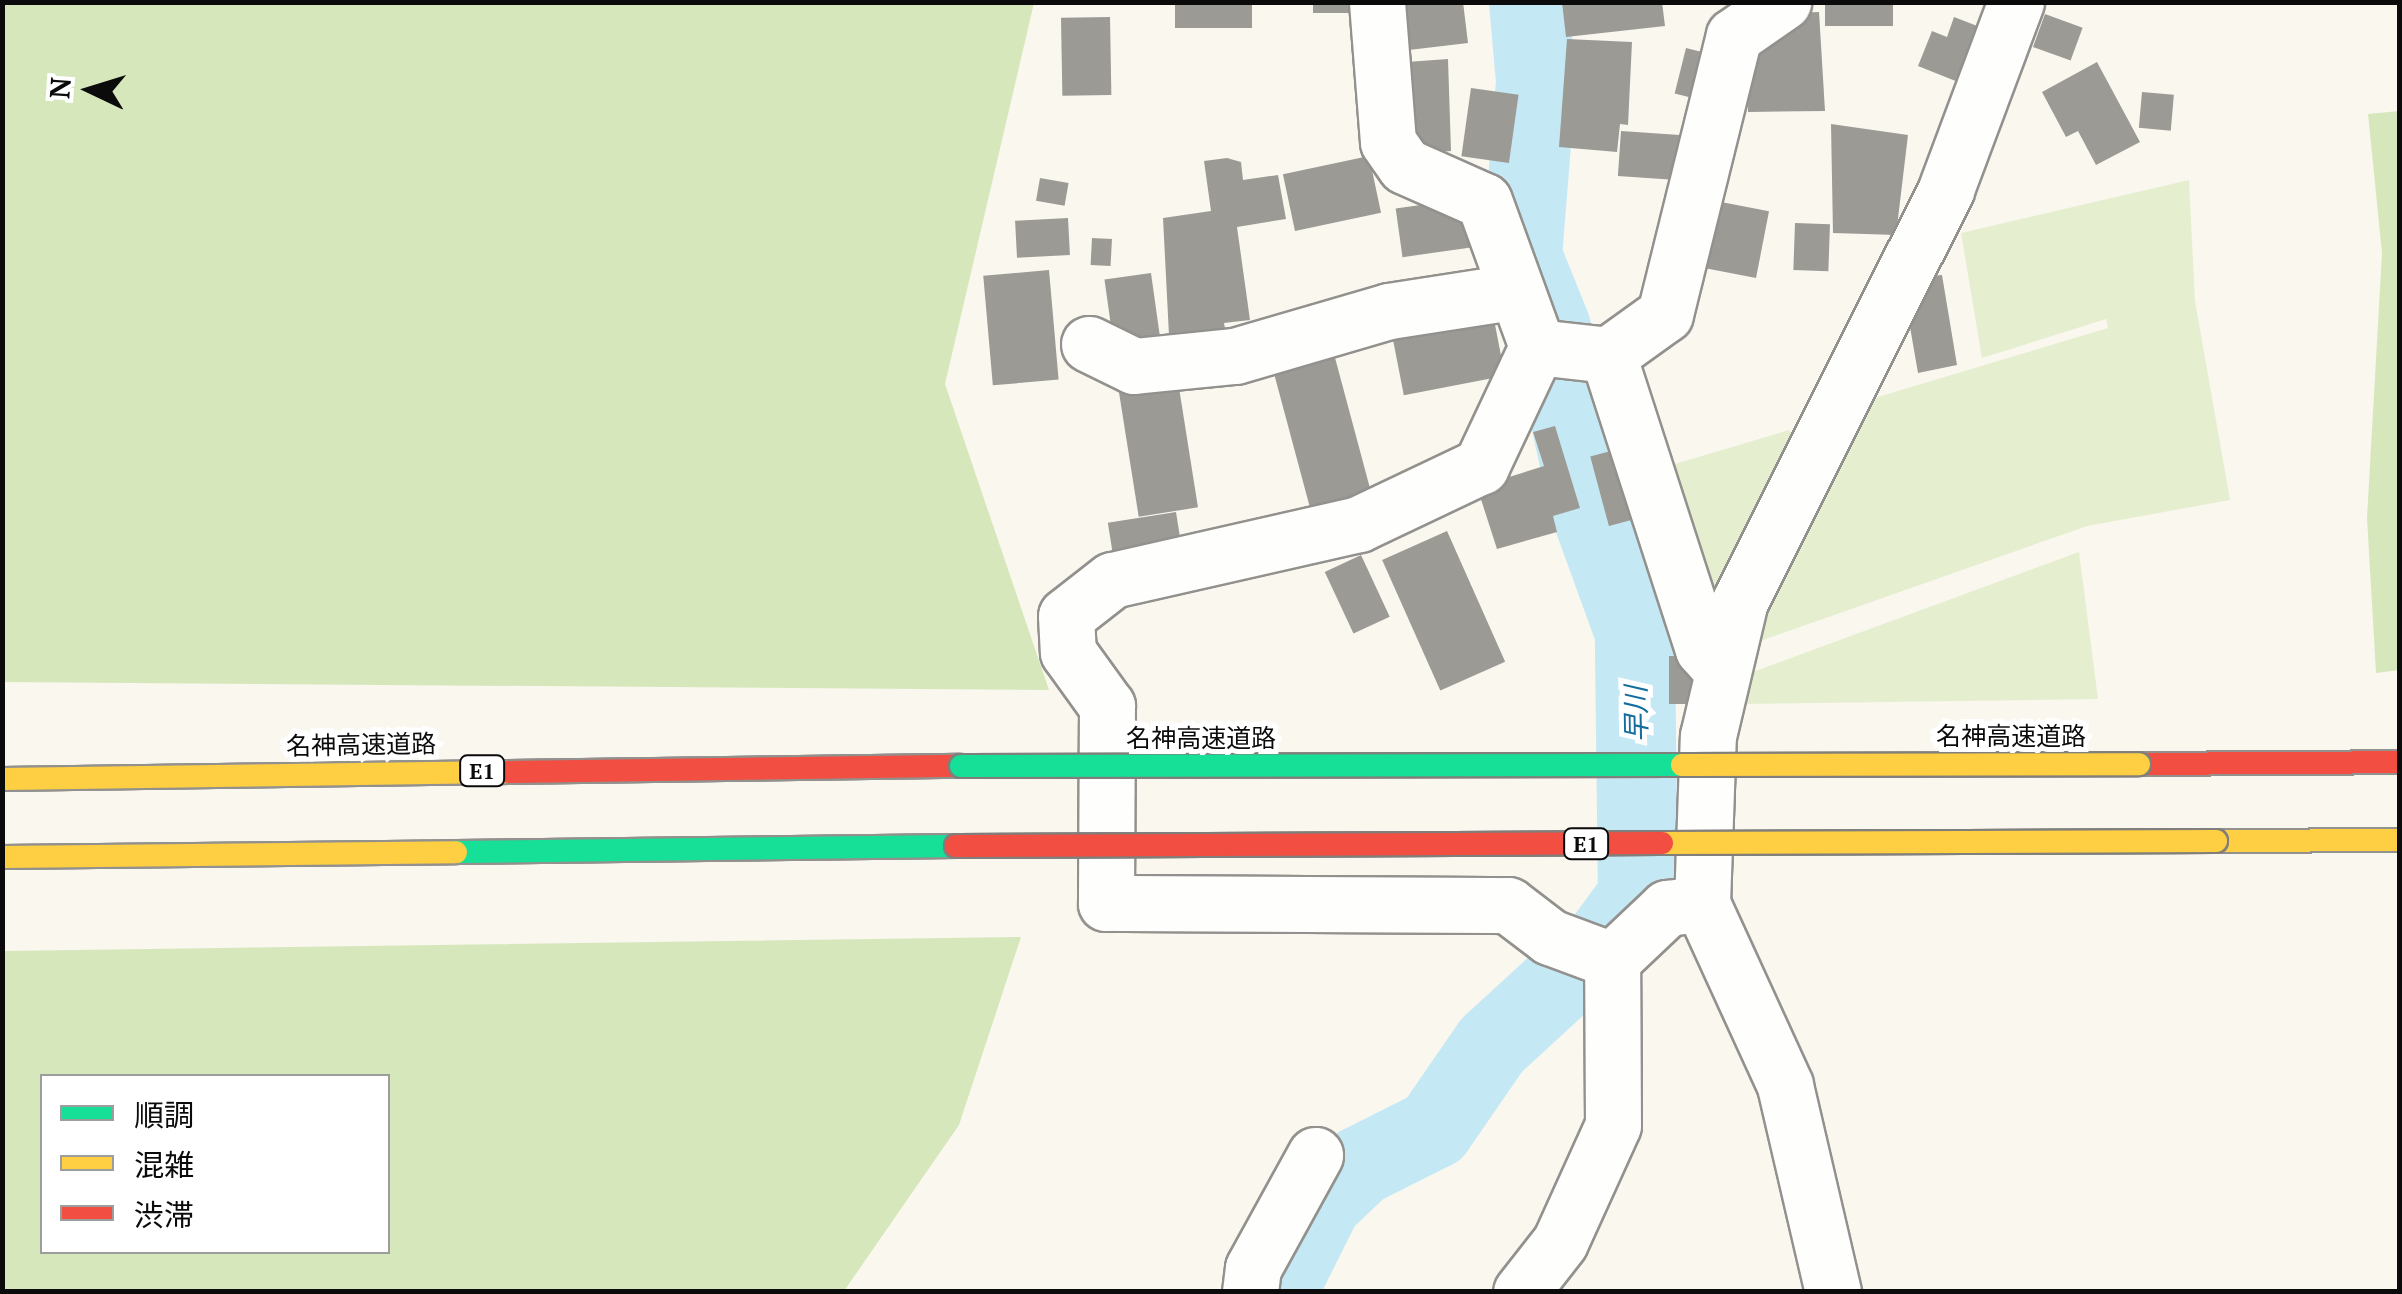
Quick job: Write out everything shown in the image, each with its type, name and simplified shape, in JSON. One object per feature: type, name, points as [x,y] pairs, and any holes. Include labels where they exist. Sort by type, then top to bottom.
[{"type":"highway","name":"名神高速道路","points":[[2,779],[961,766],[2400,762]]},
{"type":"highway","name":"E1","points":[[2,857],[956,846],[2400,840]]},
{"type":"street","points":[[1377,2],[1388,142],[1405,166],[1484,202],[1512,292],[1563,348],[1703,649],[1720,668]]},
{"type":"street","points":[[1597,954],[1508,905],[1106,903],[1108,706],[1068,652],[1066,616],[1112,580],[1360,524],[1481,466],[1563,348],[1665,314],[1734,36],[1783,2]]},
{"type":"street","points":[[1833,1292],[1785,1085],[1702,904],[1720,668],[1740,601],[1946,189],[2016,2]]},
{"type":"street","points":[[1089,344],[1134,366],[1235,356],[1389,311],[1512,292]]},
{"type":"street","points":[[1597,954],[1667,908],[1702,904]]},
{"type":"street","points":[[1522,1292],[1560,1242],[1613,1125],[1597,954]]},
{"type":"street","points":[[1250,1292],[1253,1268],[1315,1156]]},
{"type":"green space","points":[[3,2],[1034,3],[945,384],[1049,690],[3,682]]},
{"type":"green space","points":[[2399,111],[2400,670],[2376,673],[2367,518],[2382,253],[2368,114]]},
{"type":"green space","points":[[2189,180],[2195,301],[2230,500],[2087,526],[1746,646],[1861,402],[2108,328],[2106,319],[1982,358],[1961,233]]},
{"type":"green space","points":[[1789,430],[1796,441],[1721,593],[1701,606],[1658,469]]},
{"type":"green space","points":[[2079,552],[2098,699],[1739,704],[1745,675]]},
{"type":"green space","points":[[1021,937],[959,1125],[844,1291],[3,1291],[3,951]]},
{"type":"building","points":[[1175,2],[1252,2],[1252,28],[1175,28]]},
{"type":"building","points":[[1313,2],[1367,2],[1367,13],[1313,13]]},
{"type":"building","points":[[1387,2],[1463,2],[1468,43],[1392,52]]},
{"type":"building","points":[[1562,2],[1662,2],[1665,26],[1566,37]]},
{"type":"building","points":[[1825,2],[1893,2],[1893,26],[1825,26]]},
{"type":"building","points":[[1819,12],[1825,111],[1748,112],[1749,43],[1797,13]]},
{"type":"building","points":[[2045,14],[2083,28],[2071,61],[2033,47]]},
{"type":"building","points":[[1110,17],[1111,95],[1062,96],[1061,18]]},
{"type":"building","points":[[1954,17],[1985,29],[1963,84],[1918,66],[1932,31],[1947,37]]},
{"type":"building","points":[[1567,39],[1632,42],[1628,125],[1620,124],[1617,152],[1559,147]]},
{"type":"building","points":[[1686,48],[1718,56],[1707,102],[1675,94]]},
{"type":"building","points":[[1448,59],[1451,151],[1419,154],[1415,129],[1400,131],[1393,63]]},
{"type":"building","points":[[2097,62],[2140,142],[2096,165],[2078,131],[2066,137],[2042,92]]},
{"type":"building","points":[[1471,88],[1519,95],[1509,163],[1461,156]]},
{"type":"building","points":[[2142,92],[2174,95],[2171,131],[2139,128]]},
{"type":"building","points":[[1831,124],[1908,135],[1896,235],[1833,233]]},
{"type":"building","points":[[1621,131],[1687,136],[1684,180],[1618,176]]},
{"type":"building","points":[[1369,156],[1381,213],[1295,231],[1283,174]]},
{"type":"building","points":[[1227,158],[1241,162],[1243,180],[1278,175],[1286,219],[1237,227],[1250,320],[1224,323],[1228,344],[1170,355],[1163,218],[1211,211],[1204,161]]},
{"type":"building","points":[[1040,178],[1069,183],[1065,206],[1036,201]]},
{"type":"building","points":[[1464,199],[1471,248],[1402,257],[1396,209]]},
{"type":"building","points":[[1716,201],[1769,211],[1756,278],[1703,268]]},
{"type":"building","points":[[1068,218],[1070,255],[1017,258],[1015,221]]},
{"type":"building","points":[[1795,223],[1830,224],[1828,271],[1793,270]]},
{"type":"building","points":[[1092,238],[1112,239],[1111,266],[1091,265]]},
{"type":"building","points":[[1049,270],[1059,380],[993,385],[983,276]]},
{"type":"building","points":[[1151,273],[1162,349],[1115,356],[1104,280]]},
{"type":"building","points":[[1942,275],[1957,365],[1918,373],[1906,304],[1923,301],[1920,277]]},
{"type":"building","points":[[1491,304],[1505,376],[1404,395],[1390,324]]},
{"type":"building","points":[[1330,339],[1376,512],[1315,528],[1269,355]]},
{"type":"building","points":[[1177,375],[1198,507],[1139,517],[1118,384]]},
{"type":"building","points":[[1555,426],[1580,508],[1553,516],[1557,532],[1497,549],[1477,487],[1544,466],[1533,432]]},
{"type":"building","points":[[1626,447],[1645,517],[1609,526],[1590,457]]},
{"type":"building","points":[[1176,512],[1183,554],[1115,565],[1108,523]]},
{"type":"building","points":[[1447,531],[1505,662],[1440,691],[1382,560]]},
{"type":"building","points":[[1361,555],[1390,617],[1353,634],[1325,572]]},
{"type":"building","points":[[1669,656],[1692,656],[1692,704],[1669,704]]},
{"type":"waterway","name":"早川","points":[[1277,1292],[1322,1202],[1360,1166],[1434,1129],[1492,1045],[1605,941],[1638,896],[1635,633],[1590,509],[1551,328],[1522,256],[1536,81],[1529,2]]},
{"type":"traffic: fast","points":[[961,766],[1682,765]]},
{"type":"traffic: fast","points":[[456,852],[956,846]]},
{"type":"traffic: slow","points":[[1682,765],[2139,764]]},
{"type":"traffic: slow","points":[[2,779],[508,772]]},
{"type":"traffic: slow","points":[[2216,841],[2400,840]]},
{"type":"traffic: slow","points":[[1662,843],[2216,841]]},
{"type":"traffic: slow","points":[[2,857],[456,852]]},
{"type":"traffic: jam","points":[[2139,764],[2400,762]]},
{"type":"traffic: jam","points":[[508,772],[961,766]]},
{"type":"traffic: jam","points":[[956,846],[1662,843]]}]
